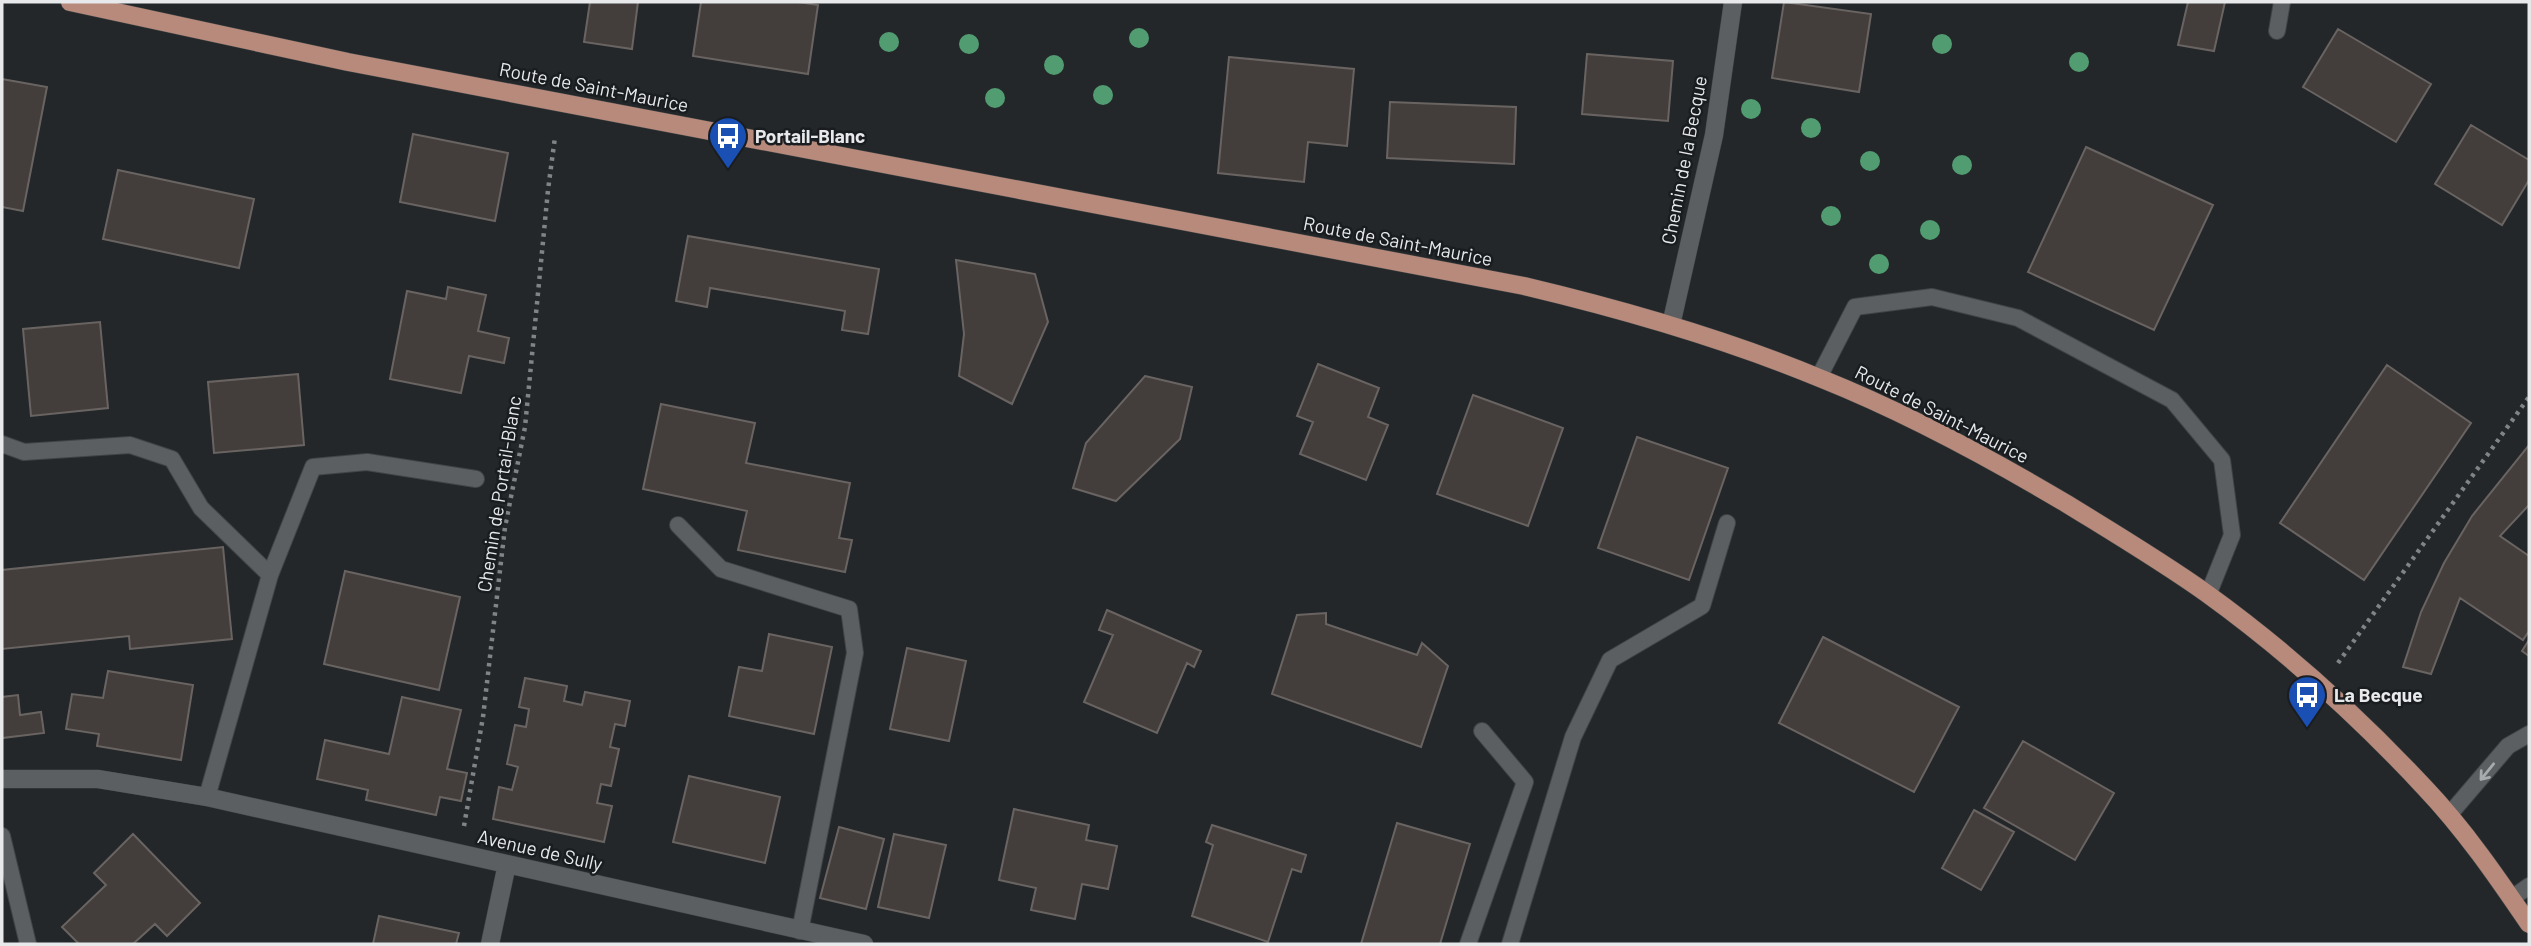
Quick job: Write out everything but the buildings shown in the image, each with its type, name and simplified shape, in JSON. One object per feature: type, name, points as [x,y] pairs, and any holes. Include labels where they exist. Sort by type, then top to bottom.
[{"type":"main road","name":"Route de Saint-Maurice","points":[[70,2],[348,62],[1524,286],[1671,325],[1819,377],[1954,440],[2012,471],[2143,550],[2208,594],[2322,687],[2425,788],[2449,815],[2529,924]]},
{"type":"street","name":"Chemin de la Becque","points":[[1671,325],[1714,135],[1733,2]]},
{"type":"street","name":"Avenue de Sully","points":[[2,779],[98,779],[207,797],[859,944]]},
{"type":"street","points":[[490,944],[508,864]]},
{"type":"lane","points":[[2277,31],[2282,2]]},
{"type":"lane","points":[[1819,377],[1855,307],[1933,297],[2018,318],[2172,400],[2222,460],[2232,535],[2208,594]]},
{"type":"lane","points":[[2,444],[24,452],[130,444],[172,459],[201,508],[270,575]]},
{"type":"lane","points":[[207,797],[270,575],[313,467],[367,462],[476,479]]},
{"type":"lane","points":[[1510,944],[1573,737],[1610,660],[1702,606],[1727,523]]},
{"type":"lane","points":[[678,525],[721,569],[849,609],[855,653],[800,931]]},
{"type":"lane","points":[[1468,944],[1525,782],[1482,731]]},
{"type":"lane","points":[[2449,815],[2508,746],[2529,734]]},
{"type":"lane","points":[[2,836],[28,944]]},
{"type":"lane","points":[[2512,898],[2529,886]]},
{"type":"path","name":"Chemin de Portail-Blanc","points":[[459,853],[483,717],[505,527],[526,427],[555,137]]},
{"type":"path","points":[[2322,687],[2529,397]]},
{"type":"place","name":"Portail-Blanc","points":[[728,170]]},
{"type":"place","name":"La Becque","points":[[2307,729]]}]
